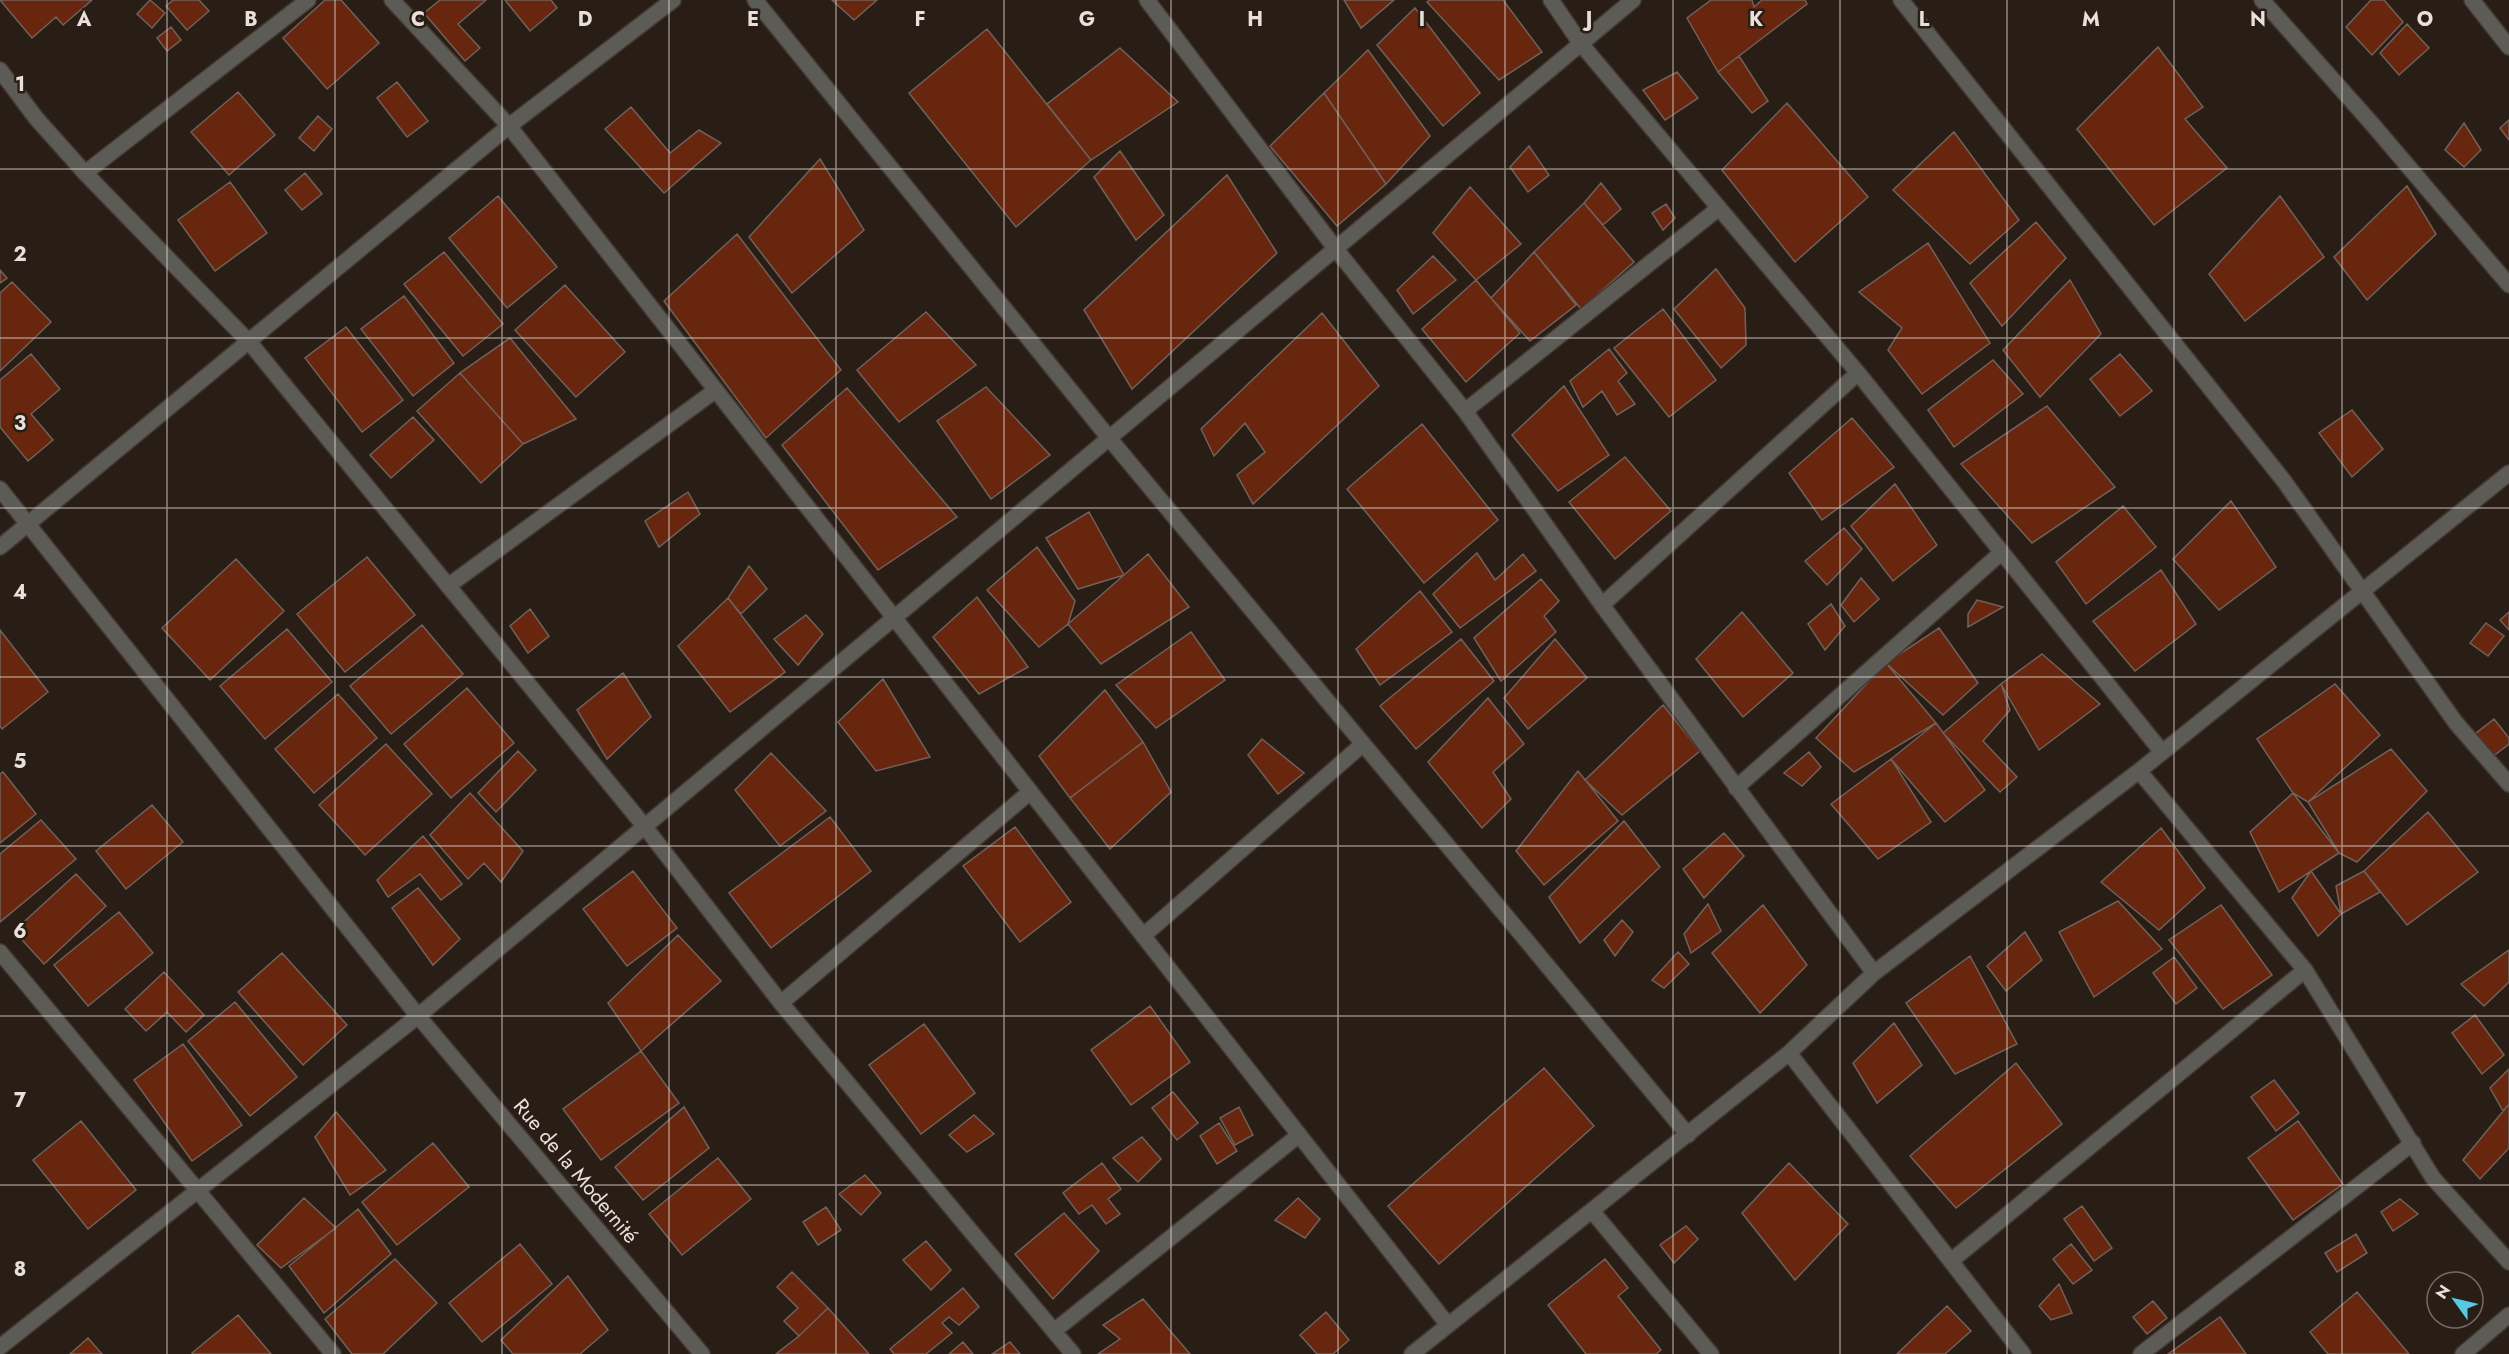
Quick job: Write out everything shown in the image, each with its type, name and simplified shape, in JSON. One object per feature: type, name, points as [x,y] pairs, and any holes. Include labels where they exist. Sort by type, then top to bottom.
[{"type":"street","points":[[86,172],[308,0]]},
{"type":"street","points":[[392,0],[509,126],[1448,1325]]},
{"type":"street","points":[[0,546],[250,343],[509,126],[674,0]]},
{"type":"street","points":[[755,0],[1109,438],[1688,1135]]},
{"type":"street","points":[[1551,0],[1581,44],[1858,373],[2162,752]]},
{"type":"street","points":[[0,1347],[418,1016],[1633,0]]},
{"type":"street","points":[[1901,0],[2284,481],[2456,723],[2509,784]]},
{"type":"street","points":[[2262,0],[2373,125],[2509,285]]},
{"type":"street","points":[[2472,0],[2509,47]]},
{"type":"street","points":[[1150,1],[1335,248],[1465,411],[1602,604],[1874,973]]},
{"type":"street","points":[[0,70],[36,118],[250,343],[645,827],[781,1003],[1073,1354]]},
{"type":"street","points":[[1465,411],[1719,208]]},
{"type":"street","points":[[1602,604],[1858,373]]},
{"type":"street","points":[[448,586],[716,390]]},
{"type":"street","points":[[1412,1354],[1789,1053],[1874,973],[2139,771],[2509,473]]},
{"type":"street","name":"Rue de la Modernité","points":[[0,489],[418,1016],[702,1354]]},
{"type":"street","points":[[1736,788],[2002,552]]},
{"type":"street","points":[[1143,936],[1363,744]]},
{"type":"street","points":[[2139,771],[2305,970],[2433,1178],[2509,1262]]},
{"type":"street","points":[[781,1003],[1030,792]]},
{"type":"street","points":[[2,958],[333,1354]]},
{"type":"street","points":[[1951,1261],[2305,970]]},
{"type":"street","points":[[1789,1053],[2023,1354]]},
{"type":"street","points":[[1054,1331],[1299,1135]]},
{"type":"street","points":[[2141,1354],[2413,1143]]},
{"type":"street","points":[[1592,1211],[1711,1354]]},
{"type":"street","points":[[2463,1354],[2509,1315]]},
{"type":"building","points":[[0,0],[92,0],[63,25],[56,17],[32,38]]},
{"type":"building","points":[[150,0],[165,13],[152,28],[137,14]]},
{"type":"building","points":[[173,0],[199,0],[209,11],[187,30],[166,6]]},
{"type":"building","points":[[325,0],[341,0],[379,43],[327,89],[283,38]]},
{"type":"building","points":[[440,0],[486,0],[458,24],[480,48],[465,61],[424,13]]},
{"type":"building","points":[[505,0],[551,0],[557,8],[530,31]]},
{"type":"building","points":[[832,0],[877,0],[854,20]]},
{"type":"building","points":[[1344,0],[1394,0],[1361,28]]},
{"type":"building","points":[[1430,0],[1503,0],[1542,52],[1499,80],[1427,2]]},
{"type":"building","points":[[1711,0],[1752,0],[1754,7],[1762,0],[1805,0],[1807,4],[1718,72],[1687,18]]},
{"type":"building","points":[[2371,0],[2384,0],[2403,22],[2372,55],[2346,27]]},
{"type":"building","points":[[1415,8],[1480,93],[1443,126],[1377,45]]},
{"type":"building","points":[[2407,24],[2429,48],[2399,75],[2380,53]]},
{"type":"building","points":[[171,27],[181,40],[167,51],[157,38]]},
{"type":"building","points":[[987,29],[1091,160],[1016,227],[909,93]]},
{"type":"building","points":[[2158,47],[2203,107],[2185,119],[2227,168],[2154,225],[2077,129]]},
{"type":"building","points":[[1120,48],[1178,102],[1091,160],[1047,104]]},
{"type":"building","points":[[1368,50],[1430,136],[1386,184],[1324,93]]},
{"type":"building","points":[[1739,56],[1768,101],[1752,113],[1718,72]]},
{"type":"building","points":[[1677,72],[1698,98],[1665,120],[1643,90]]},
{"type":"building","points":[[397,82],[428,121],[407,137],[377,98]]},
{"type":"building","points":[[238,92],[275,135],[229,175],[191,132]]},
{"type":"building","points":[[1324,93],[1386,184],[1337,226],[1270,146]]},
{"type":"building","points":[[1787,103],[1868,197],[1795,262],[1722,170]]},
{"type":"building","points":[[631,107],[670,153],[699,130],[721,143],[664,193],[605,129]]},
{"type":"building","points":[[318,116],[332,129],[314,151],[299,138]]},
{"type":"building","points":[[2509,120],[2509,140],[2500,128]]},
{"type":"building","points":[[2464,123],[2481,150],[2464,167],[2445,150]]},
{"type":"building","points":[[1954,132],[2019,220],[1970,264],[1893,190]]},
{"type":"building","points":[[1529,146],[1549,175],[1528,192],[1510,167]]},
{"type":"building","points":[[1120,151],[1164,215],[1136,240],[1094,177]]},
{"type":"building","points":[[820,159],[864,230],[792,293],[749,237]]},
{"type":"building","points":[[305,173],[322,194],[302,210],[285,190]]},
{"type":"building","points":[[1227,175],[1277,253],[1132,389],[1084,310]]},
{"type":"building","points":[[230,182],[267,233],[215,271],[178,220]]},
{"type":"building","points":[[1601,183],[1621,209],[1603,225],[1584,203]]},
{"type":"building","points":[[2407,186],[2436,234],[2367,300],[2334,257]]},
{"type":"building","points":[[1470,187],[1521,244],[1476,280],[1433,233]]},
{"type":"building","points":[[498,196],[557,267],[507,308],[449,238]]},
{"type":"building","points":[[2280,196],[2324,257],[2245,321],[2209,274]]},
{"type":"building","points":[[1584,203],[1634,262],[1581,309],[1534,252]]},
{"type":"building","points":[[1666,204],[1675,218],[1663,230],[1652,213]]},
{"type":"building","points":[[2036,222],[2066,258],[2002,326],[1970,283]]},
{"type":"building","points":[[737,234],[841,370],[766,438],[664,301]]},
{"type":"building","points":[[1928,243],[1990,343],[1922,394],[1888,350],[1902,328],[1859,292]]},
{"type":"building","points":[[444,252],[503,324],[463,356],[404,284]]},
{"type":"building","points":[[1534,252],[1576,305],[1530,341],[1491,298]]},
{"type":"building","points":[[1433,256],[1456,280],[1413,314],[1397,290]]},
{"type":"building","points":[[1716,269],[1745,308],[1746,345],[1721,368],[1674,309]]},
{"type":"building","points":[[0,270],[7,278],[0,283]]},
{"type":"building","points":[[1476,280],[1520,333],[1466,382],[1422,329]]},
{"type":"building","points":[[2070,280],[2101,334],[2040,397],[2003,350]]},
{"type":"building","points":[[12,282],[51,322],[0,371],[0,293]]},
{"type":"building","points":[[565,285],[625,352],[576,397],[515,330]]},
{"type":"building","points":[[404,296],[454,363],[413,396],[361,329]]},
{"type":"building","points":[[1663,309],[1716,380],[1669,417],[1614,348]]},
{"type":"building","points":[[926,312],[976,365],[899,422],[857,370]]},
{"type":"building","points":[[1322,313],[1379,386],[1253,504],[1237,475],[1265,452],[1245,423],[1214,456],[1201,429]]},
{"type":"building","points":[[346,327],[403,400],[362,432],[305,358]]},
{"type":"building","points":[[510,338],[576,419],[523,444],[460,373]]},
{"type":"building","points":[[1609,349],[1627,373],[1618,381],[1635,404],[1617,415],[1602,391],[1583,407],[1570,381]]},
{"type":"building","points":[[31,354],[60,389],[31,414],[53,440],[28,461],[0,427],[0,380]]},
{"type":"building","points":[[2120,354],[2152,391],[2120,416],[2090,379]]},
{"type":"building","points":[[1993,360],[2023,394],[1954,447],[1928,410]]},
{"type":"building","points":[[460,373],[523,444],[481,483],[417,411]]},
{"type":"building","points":[[1564,386],[1609,455],[1558,491],[1512,435]]},
{"type":"building","points":[[986,387],[1050,455],[991,499],[937,421]]},
{"type":"building","points":[[847,388],[957,517],[878,570],[782,445]]},
{"type":"building","points":[[2047,406],[2115,487],[2032,543],[1961,464]]},
{"type":"building","points":[[2352,410],[2383,449],[2352,477],[2319,433]]},
{"type":"building","points":[[413,417],[434,440],[391,478],[370,455]]},
{"type":"building","points":[[1852,418],[1894,467],[1822,520],[1789,473]]},
{"type":"building","points":[[1422,424],[1498,520],[1424,583],[1347,489]]},
{"type":"building","points":[[1625,457],[1671,511],[1615,559],[1569,502]]},
{"type":"building","points":[[1895,484],[1937,545],[1893,581],[1851,526]]},
{"type":"building","points":[[688,492],[700,514],[659,547],[645,521]]},
{"type":"building","points":[[2231,501],[2276,567],[2219,610],[2173,559]]},
{"type":"building","points":[[2123,506],[2156,547],[2086,604],[2056,562]]},
{"type":"building","points":[[1089,512],[1124,575],[1078,589],[1046,538]]},
{"type":"building","points":[[1844,528],[1862,549],[1827,585],[1805,561]]},
{"type":"building","points":[[1037,547],[1075,601],[1068,624],[1039,647],[987,590]]},
{"type":"building","points":[[1477,553],[1495,580],[1523,554],[1536,571],[1460,628],[1433,594]]},
{"type":"building","points":[[1148,554],[1189,607],[1101,664],[1068,624]]},
{"type":"building","points":[[367,557],[415,615],[345,672],[297,614]]},
{"type":"building","points":[[236,559],[284,611],[210,680],[162,628]]},
{"type":"building","points":[[749,566],[767,589],[741,614],[728,598]]},
{"type":"building","points":[[2161,570],[2196,624],[2135,671],[2093,621]]},
{"type":"building","points":[[1861,578],[1879,599],[1854,622],[1841,605]]},
{"type":"building","points":[[1541,579],[1559,601],[1544,616],[1556,632],[1501,681],[1474,638]]},
{"type":"building","points":[[1420,591],[1452,632],[1380,685],[1356,649]]},
{"type":"building","points":[[977,597],[1028,667],[979,694],[933,637]]},
{"type":"building","points":[[728,598],[785,672],[730,712],[678,646]]},
{"type":"building","points":[[1977,600],[2003,607],[1968,627],[1968,614]]},
{"type":"building","points":[[1831,604],[1845,626],[1825,650],[1808,624]]},
{"type":"building","points":[[530,609],[549,636],[528,653],[510,626]]},
{"type":"building","points":[[1742,612],[1793,673],[1743,717],[1696,659]]},
{"type":"building","points":[[2509,612],[2509,630],[2500,620]]},
{"type":"building","points":[[806,615],[823,634],[798,665],[774,639]]},
{"type":"building","points":[[2486,623],[2504,636],[2488,656],[2470,643]]},
{"type":"building","points":[[422,625],[463,674],[391,734],[350,686]]},
{"type":"building","points":[[1939,628],[1978,683],[1943,715],[1886,663]]},
{"type":"building","points":[[287,629],[332,682],[265,739],[220,686]]},
{"type":"building","points":[[0,630],[48,692],[2,729],[0,726]]},
{"type":"building","points":[[1191,632],[1225,680],[1156,728],[1116,685]]},
{"type":"building","points":[[1461,639],[1494,681],[1416,749],[1380,706]]},
{"type":"building","points":[[1555,639],[1587,678],[1528,729],[1504,698]]},
{"type":"building","points":[[2042,654],[2100,704],[2039,750],[2001,684]]},
{"type":"building","points":[[1886,663],[1936,723],[1854,772],[1816,738]]},
{"type":"building","points":[[623,673],[651,717],[607,759],[577,710]]},
{"type":"building","points":[[883,679],[930,757],[876,771],[838,722]]},
{"type":"building","points":[[2001,684],[2010,710],[1983,741],[2017,777],[2000,792],[1943,733]]},
{"type":"building","points":[[2335,684],[2380,735],[2308,802],[2293,793],[2257,739]]},
{"type":"building","points":[[467,688],[514,743],[451,798],[404,744]]},
{"type":"building","points":[[1105,690],[1143,742],[1070,798],[1039,756]]},
{"type":"building","points":[[338,694],[377,738],[314,793],[275,749]]},
{"type":"building","points":[[1488,698],[1524,744],[1493,772],[1511,799],[1482,828],[1428,762]]},
{"type":"building","points":[[1663,705],[1700,751],[1622,815],[1585,780]]},
{"type":"building","points":[[2494,719],[2509,738],[2509,744],[2492,757],[2475,734]]},
{"type":"building","points":[[1936,723],[1985,790],[1945,822],[1891,759]]},
{"type":"building","points":[[1262,739],[1304,773],[1278,794],[1248,755]]},
{"type":"building","points":[[1143,742],[1171,792],[1110,849],[1070,798]]},
{"type":"building","points":[[386,744],[432,794],[365,855],[319,805]]},
{"type":"building","points":[[2391,749],[2427,791],[2357,862],[2339,853],[2308,802]]},
{"type":"building","points":[[518,751],[536,770],[496,812],[478,793]]},
{"type":"building","points":[[1809,752],[1821,767],[1802,786],[1784,773]]},
{"type":"building","points":[[771,753],[826,811],[780,846],[735,790]]},
{"type":"building","points":[[1891,759],[1931,822],[1878,859],[1831,804]]},
{"type":"building","points":[[1578,771],[1618,821],[1544,885],[1516,851]]},
{"type":"building","points":[[3,772],[36,814],[0,843],[0,774]]},
{"type":"building","points":[[470,793],[523,851],[501,882],[484,863],[468,879],[430,835]]},
{"type":"building","points":[[2293,793],[2339,853],[2279,892],[2250,832]]},
{"type":"building","points":[[152,805],[183,842],[126,889],[96,851]]},
{"type":"building","points":[[2428,812],[2478,872],[2407,925],[2364,871]]},
{"type":"building","points":[[830,817],[871,871],[771,948],[729,893]]},
{"type":"building","points":[[41,820],[76,859],[0,922],[0,854]]},
{"type":"building","points":[[1624,821],[1660,867],[1580,943],[1549,897]]},
{"type":"building","points":[[1015,827],[1071,902],[1020,942],[963,866]]},
{"type":"building","points":[[2161,828],[2205,888],[2159,930],[2101,882]]},
{"type":"building","points":[[1724,833],[1744,856],[1704,898],[1683,869]]},
{"type":"building","points":[[423,836],[462,884],[441,900],[420,874],[388,897],[377,880]]},
{"type":"building","points":[[633,871],[677,928],[627,966],[583,909]]},
{"type":"building","points":[[2311,871],[2341,914],[2318,936],[2292,898]]},
{"type":"building","points":[[2364,871],[2380,892],[2341,914],[2336,886]]},
{"type":"building","points":[[76,874],[106,906],[44,964],[14,931]]},
{"type":"building","points":[[418,888],[460,939],[433,965],[392,908]]},
{"type":"building","points":[[2118,901],[2162,949],[2094,997],[2059,932]]},
{"type":"building","points":[[1708,904],[1721,931],[1691,953],[1684,934]]},
{"type":"building","points":[[1763,905],[1807,965],[1760,1013],[1712,953]]},
{"type":"building","points":[[2221,905],[2272,975],[2223,1009],[2169,940]]},
{"type":"building","points":[[119,912],[153,953],[88,1006],[54,965]]},
{"type":"building","points":[[1622,920],[1633,932],[1615,956],[1604,940]]},
{"type":"building","points":[[2025,932],[2042,960],[2006,991],[1987,966]]},
{"type":"building","points":[[678,935],[721,981],[641,1051],[608,1003]]},
{"type":"building","points":[[2509,950],[2509,982],[2484,1006],[2461,984]]},
{"type":"building","points":[[1678,952],[1689,964],[1664,988],[1652,980]]},
{"type":"building","points":[[282,953],[347,1025],[303,1065],[238,992]]},
{"type":"building","points":[[1970,956],[2017,1044],[1955,1074],[1906,1003]]},
{"type":"building","points":[[2174,957],[2197,988],[2176,1004],[2153,973]]},
{"type":"building","points":[[164,972],[204,1015],[186,1032],[167,1012],[146,1031],[125,1009]]},
{"type":"building","points":[[235,1002],[297,1077],[250,1116],[188,1041]]},
{"type":"building","points":[[1150,1006],[1190,1062],[1131,1105],[1091,1050]]},
{"type":"building","points":[[2475,1015],[2504,1055],[2482,1074],[2452,1033]]},
{"type":"building","points":[[1894,1023],[1922,1065],[1877,1103],[1853,1063]]},
{"type":"building","points":[[924,1024],[975,1093],[921,1134],[869,1065]]},
{"type":"building","points":[[183,1044],[242,1125],[192,1161],[134,1080]]},
{"type":"building","points":[[641,1051],[679,1103],[601,1160],[563,1109]]},
{"type":"building","points":[[2016,1063],[2062,1124],[1956,1208],[1910,1156]]},
{"type":"building","points":[[1544,1068],[1594,1126],[1439,1264],[1388,1206]]},
{"type":"building","points":[[2509,1069],[2509,1104],[2503,1111],[2490,1088]]},
{"type":"building","points":[[2274,1080],[2299,1113],[2276,1131],[2251,1097]]},
{"type":"building","points":[[1173,1092],[1198,1123],[1177,1140],[1152,1108]]},
{"type":"building","points":[[2509,1104],[2509,1148],[2480,1179],[2463,1160]]},
{"type":"building","points":[[684,1107],[709,1148],[643,1200],[615,1167]]},
{"type":"building","points":[[1239,1107],[1253,1135],[1235,1145],[1220,1118]]},
{"type":"building","points":[[336,1112],[386,1170],[350,1195],[315,1137]]},
{"type":"building","points":[[974,1115],[994,1134],[967,1152],[949,1135]]},
{"type":"building","points":[[81,1121],[136,1190],[88,1229],[33,1160]]},
{"type":"building","points":[[2298,1121],[2343,1184],[2293,1220],[2248,1158]]},
{"type":"building","points":[[1219,1123],[1237,1151],[1217,1164],[1200,1136]]},
{"type":"building","points":[[1142,1137],[1161,1159],[1138,1182],[1113,1158]]},
{"type":"building","points":[[433,1143],[469,1187],[397,1245],[362,1202]]},
{"type":"building","points":[[718,1158],[751,1199],[682,1255],[649,1214]]},
{"type":"building","points":[[1102,1163],[1121,1189],[1108,1199],[1120,1214],[1106,1224],[1092,1205],[1079,1214],[1063,1193]]},
{"type":"building","points":[[1789,1163],[1848,1224],[1795,1280],[1742,1213]]},
{"type":"building","points":[[865,1175],[881,1193],[861,1215],[839,1194]]},
{"type":"building","points":[[304,1198],[336,1228],[281,1268],[257,1245]]},
{"type":"building","points":[[1298,1198],[1320,1219],[1305,1238],[1275,1220]]},
{"type":"building","points":[[2400,1199],[2418,1214],[2393,1231],[2381,1212]]},
{"type":"building","points":[[2082,1206],[2112,1248],[2094,1261],[2064,1219]]},
{"type":"building","points":[[826,1207],[841,1230],[818,1245],[803,1222]]},
{"type":"building","points":[[358,1209],[391,1254],[324,1313],[289,1266]]},
{"type":"building","points":[[1064,1213],[1099,1251],[1053,1299],[1015,1254]]},
{"type":"building","points":[[1686,1226],[1698,1239],[1674,1263],[1660,1245]]},
{"type":"building","points":[[2356,1234],[2367,1253],[2337,1272],[2325,1253]]},
{"type":"building","points":[[926,1241],[951,1270],[931,1290],[903,1260]]},
{"type":"building","points":[[520,1244],[552,1284],[482,1342],[449,1303]]},
{"type":"building","points":[[2071,1244],[2092,1270],[2073,1284],[2053,1259]]},
{"type":"building","points":[[395,1259],[437,1303],[383,1354],[352,1354],[325,1319]]},
{"type":"building","points":[[1605,1259],[1628,1288],[1618,1296],[1661,1350],[1656,1354],[1586,1354],[1548,1305]]},
{"type":"building","points":[[792,1272],[828,1308],[799,1336],[784,1321],[798,1308],[777,1287]]},
{"type":"building","points":[[568,1276],[608,1330],[580,1354],[513,1354],[501,1340]]},
{"type":"building","points":[[2059,1284],[2072,1313],[2051,1320],[2039,1306]]},
{"type":"building","points":[[963,1288],[979,1307],[959,1325],[949,1317],[942,1323],[952,1333],[926,1354],[894,1354],[890,1349]]},
{"type":"building","points":[[2357,1292],[2409,1354],[2328,1354],[2310,1332]]},
{"type":"building","points":[[1143,1299],[1190,1354],[1098,1354],[1120,1339],[1103,1325]]},
{"type":"building","points":[[2153,1301],[2167,1318],[2147,1334],[2133,1317]]},
{"type":"building","points":[[1947,1306],[1971,1331],[1945,1354],[1897,1354]]},
{"type":"building","points":[[828,1308],[869,1354],[776,1354],[799,1336]]},
{"type":"building","points":[[1326,1312],[1349,1340],[1333,1354],[1317,1354],[1300,1335]]},
{"type":"building","points":[[238,1315],[271,1354],[192,1353]]},
{"type":"building","points":[[2220,1317],[2246,1354],[2168,1354]]},
{"type":"building","points":[[88,1338],[102,1354],[70,1354]]},
{"type":"building","points":[[963,1342],[973,1354],[949,1354]]},
{"type":"building","points":[[1010,1342],[1020,1354],[992,1354]]}]
